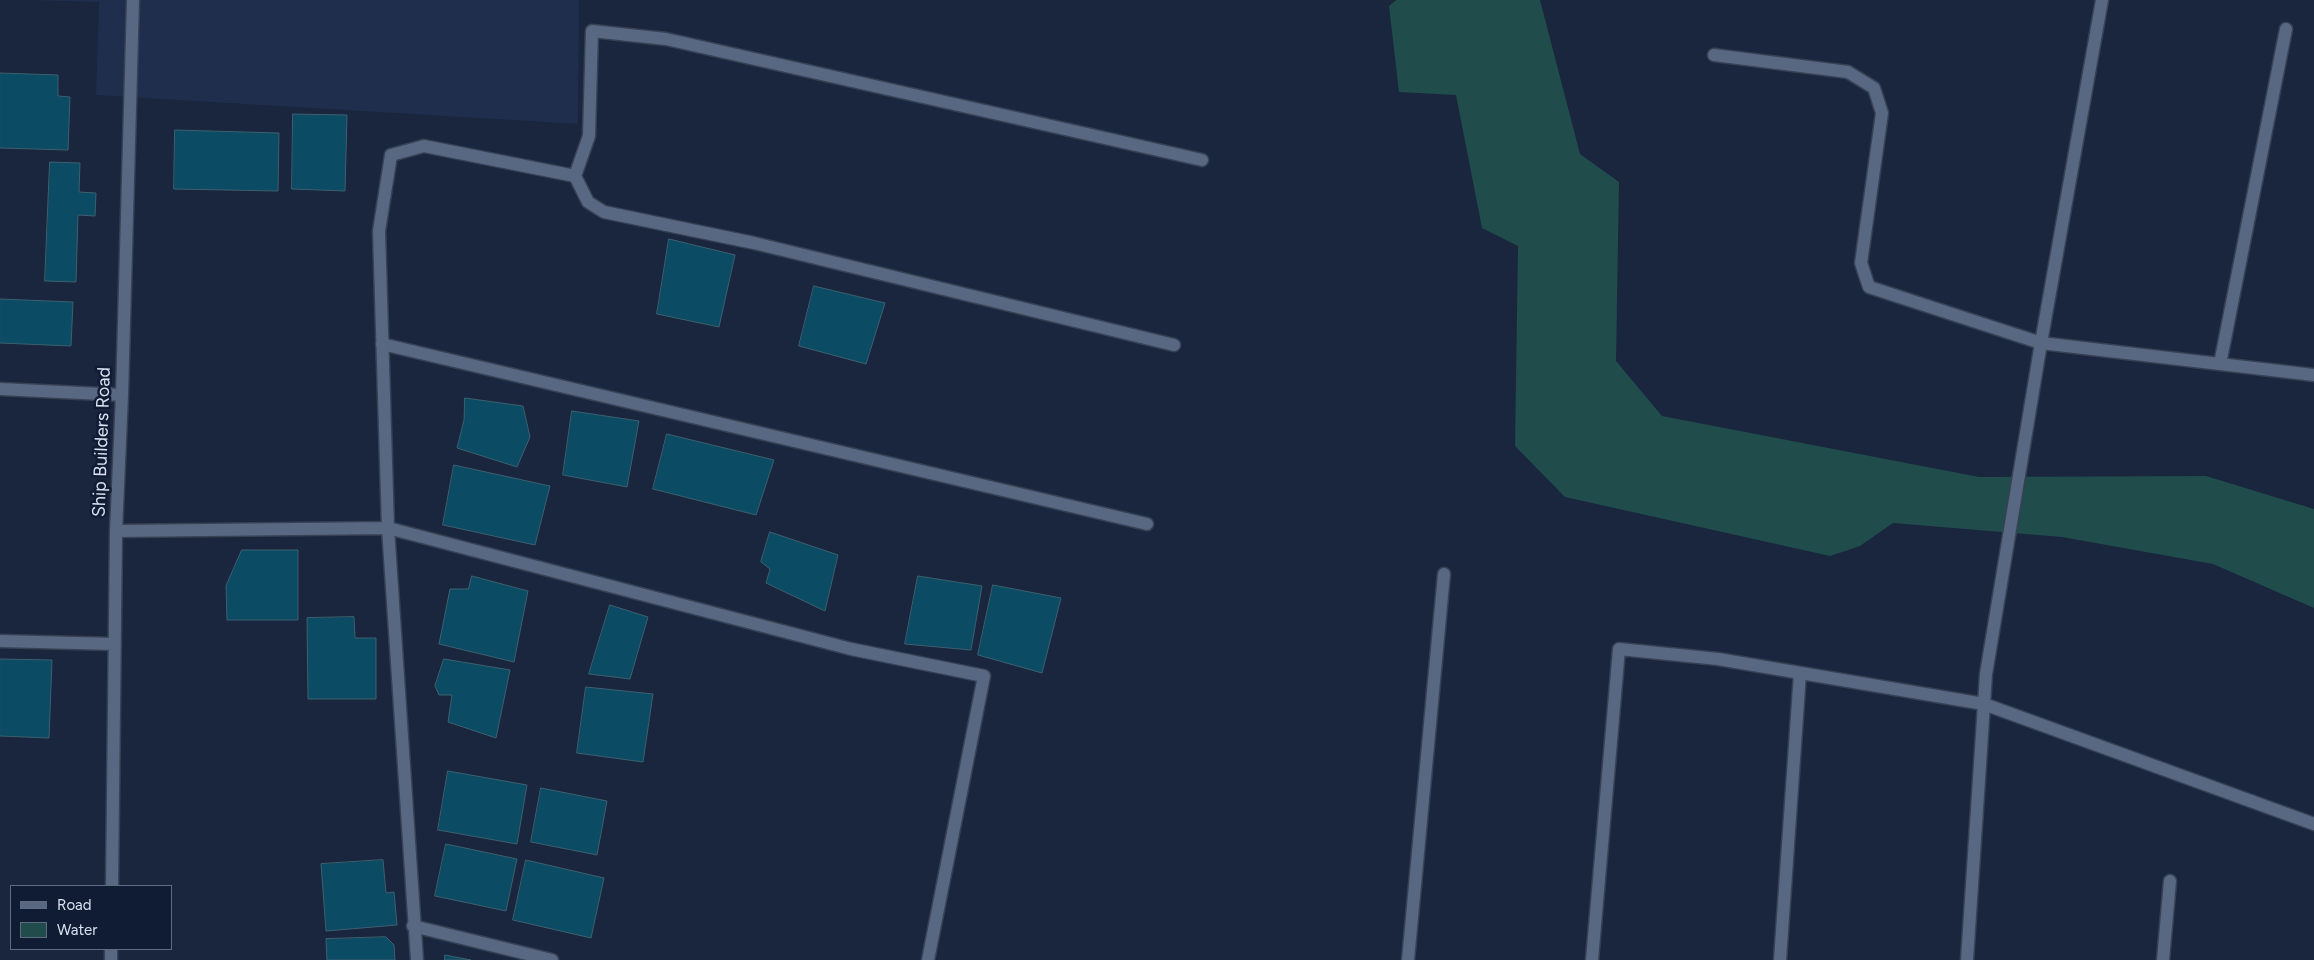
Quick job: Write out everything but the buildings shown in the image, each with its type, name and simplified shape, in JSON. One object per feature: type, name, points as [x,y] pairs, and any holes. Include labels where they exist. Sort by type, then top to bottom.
[{"type":"street","name":"Ship Builders Road","points":[[112,885],[116,531],[122,394],[133,0]]},
{"type":"street","points":[[1968,960],[1986,674],[2041,343],[2102,0]]},
{"type":"street","points":[[2220,364],[2286,29]]},
{"type":"street","points":[[1174,345],[754,243],[604,212],[588,202],[575,176],[589,136],[592,31],[666,39],[1202,160]]},
{"type":"street","points":[[1714,55],[1848,72],[1874,88],[1882,114],[1861,263],[1869,287],[2041,343],[2314,375]]},
{"type":"street","points":[[417,960],[413,926],[388,528],[382,344],[379,231],[391,155],[424,146],[575,176]]},
{"type":"street","points":[[382,344],[1147,524]]},
{"type":"street","points":[[0,389],[122,394]]},
{"type":"street","points":[[116,531],[388,528],[841,647],[984,676],[928,960]]},
{"type":"street","points":[[1408,960],[1444,574]]},
{"type":"street","points":[[0,641],[114,644]]},
{"type":"street","points":[[1592,960],[1619,649],[1718,659],[1984,704],[2314,824]]},
{"type":"street","points":[[1780,960],[1800,673]]},
{"type":"street","points":[[2164,960],[2170,881]]},
{"type":"street","points":[[413,926],[552,960]]},
{"type":"shaded area","points":[[23,0],[579,0],[578,124],[96,95],[99,2]]},
{"type":"water","points":[[1396,0],[1540,0],[1580,154],[1619,182],[1616,361],[1662,416],[1979,477],[2206,476],[2314,509],[2314,608],[2213,564],[2062,537],[1893,523],[1860,546],[1830,556],[1565,497],[1515,446],[1518,246],[1482,228],[1456,95],[1399,92],[1389,6]]}]
